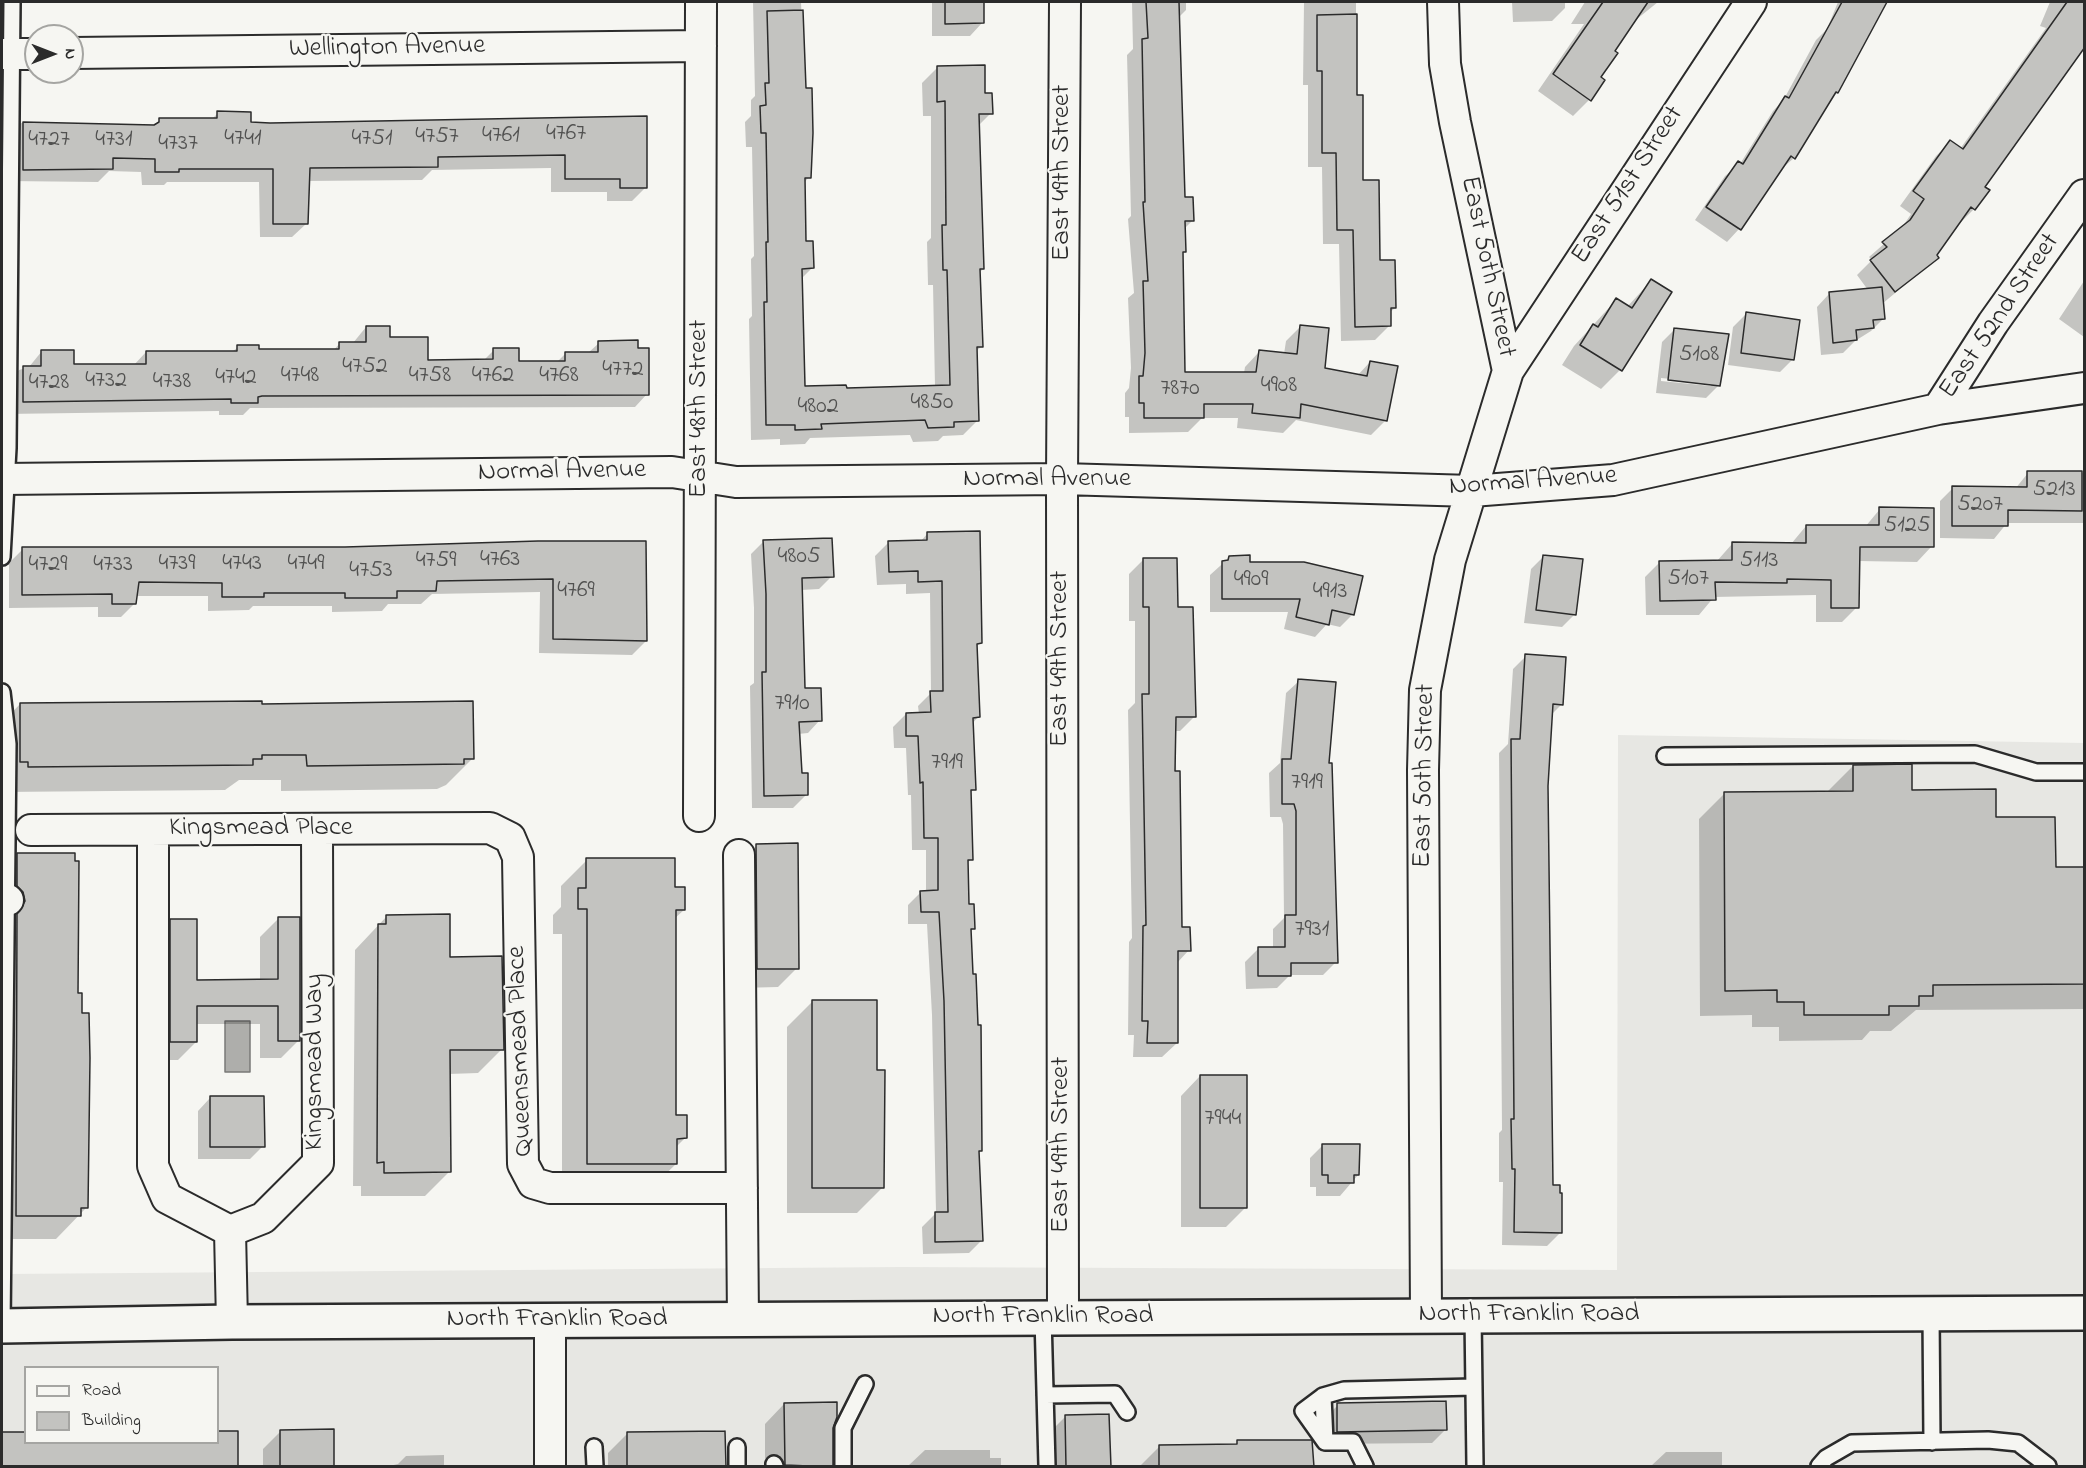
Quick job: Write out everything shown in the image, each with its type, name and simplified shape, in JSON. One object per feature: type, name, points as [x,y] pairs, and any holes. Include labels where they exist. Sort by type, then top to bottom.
[{"type":"main road","name":"North Franklin Road","points":[[2,1326],[232,1322],[2085,1312]]},
{"type":"street","name":"East 48th Street","points":[[699,816],[701,2]]},
{"type":"street","name":"East 49th Street","points":[[1053,1317],[1065,2]]},
{"type":"street","name":"East 50th Street","points":[[1426,1316],[1423,717],[1443,586],[1508,371],[1455,123],[1445,64],[1443,2]]},
{"type":"street","name":"East 51st Street","points":[[1508,371],[1751,2]]},
{"type":"street","name":"Wellington Avenue","points":[[84,53],[701,46]]},
{"type":"street","name":"East 52nd Street","points":[[1938,409],[1993,323],[2085,195]]},
{"type":"street","name":"Normal Avenue","points":[[3,479],[672,472],[736,482],[1062,479],[1472,491],[1613,480],[1938,409],[2085,388]]},
{"type":"street","name":"Kingsmead Place","points":[[31,830],[490,828]]},
{"type":"street","name":"Queensmead Place","points":[[490,828],[510,838],[518,857],[523,1164],[533,1183],[550,1188],[742,1188]]},
{"type":"street","points":[[153,830],[153,1166],[167,1198],[230,1231],[232,1322]]},
{"type":"street","name":"Kingsmead Way","points":[[230,1231],[263,1218],[318,1163],[317,830]]},
{"type":"street","points":[[739,855],[743,1320]]},
{"type":"street","points":[[550,1321],[550,1467]]},
{"type":"lane","points":[[2,557],[3,479],[8,448],[6,272],[16,54],[12,2]]},
{"type":"lane","points":[[2,692],[8,744],[2,1326]]},
{"type":"lane","points":[[1665,756],[1975,754],[2036,771],[2085,772]]},
{"type":"lane","points":[[1931,1314],[1932,1442]]},
{"type":"lane","points":[[1473,1316],[1475,1467]]},
{"type":"lane","points":[[1047,1467],[1045,1395],[1053,1317]]},
{"type":"lane","points":[[843,1467],[843,1428],[865,1384]]},
{"type":"lane","points":[[1365,1467],[1353,1442],[1325,1442],[1323,1396],[1344,1390],[1474,1387]]},
{"type":"lane","points":[[1045,1395],[1115,1394],[1127,1412]]},
{"type":"lane","points":[[1819,1467],[1826,1458],[1852,1443],[1988,1440],[2018,1443],[2048,1467]]},
{"type":"lane","points":[[594,1447],[595,1467]]},
{"type":"lane","points":[[737,1447],[737,1467]]},
{"type":"shaded area","points":[[1618,735],[2084,743],[2084,1466],[2,1466],[2,1113],[5,1274],[900,1267],[1617,1270]]},
{"type":"shaded area","points":[[225,1021],[250,1021],[250,1072],[225,1072]]},
{"type":"building","points":[[945,2],[984,2],[984,23],[945,24]]},
{"type":"building","points":[[1146,2],[1179,2],[1185,197],[1193,197],[1194,221],[1185,221],[1186,252],[1183,252],[1185,372],[1256,372],[1259,350],[1297,354],[1300,325],[1329,328],[1325,368],[1367,376],[1370,361],[1398,366],[1387,421],[1301,404],[1300,418],[1252,413],[1253,404],[1204,404],[1204,418],[1144,418],[1144,403],[1139,403],[1139,376],[1143,376],[1145,353],[1143,281],[1148,281],[1143,202],[1145,202],[1142,39],[1148,38]]},
{"type":"building","points":[[1603,2],[1648,2],[1615,51],[1618,53],[1601,77],[1605,80],[1591,101],[1553,74]]},
{"type":"building","points":[[1842,2],[1887,2],[1838,93],[1836,92],[1795,159],[1791,156],[1741,230],[1706,207],[1738,161],[1743,164],[1785,96],[1789,98]]},
{"type":"building","points":[[2067,2],[2085,2],[2085,47],[1985,187],[1990,190],[1975,210],[1971,207],[1937,255],[1939,258],[1895,292],[1870,260],[1887,247],[1882,242],[1910,220],[1924,199],[1913,191],[1950,140],[1963,149]]},
{"type":"building","points":[[803,10],[806,88],[812,88],[813,133],[811,178],[805,178],[806,241],[813,241],[814,268],[802,269],[805,386],[846,385],[847,388],[950,385],[947,270],[943,270],[942,225],[946,225],[945,101],[937,102],[937,66],[985,65],[985,93],[992,93],[993,114],[979,114],[984,269],[980,269],[983,347],[977,347],[979,421],[954,422],[954,427],[928,428],[925,420],[821,424],[822,429],[795,430],[795,425],[766,425],[764,302],[767,302],[766,242],[768,242],[766,133],[761,133],[760,106],[766,105],[765,83],[769,83],[767,11]]},
{"type":"building","points":[[1357,14],[1357,95],[1363,95],[1363,180],[1379,180],[1380,260],[1395,260],[1396,308],[1391,308],[1391,326],[1355,327],[1353,230],[1337,230],[1336,153],[1322,153],[1322,71],[1317,71],[1317,15]]},
{"type":"building","points":[[217,111],[251,112],[251,122],[270,123],[647,116],[647,188],[620,188],[620,179],[565,179],[565,155],[438,157],[438,167],[310,168],[308,224],[273,224],[273,169],[179,169],[179,172],[155,172],[155,159],[113,158],[113,169],[23,170],[23,122],[154,125],[159,122],[159,118],[217,118]]},
{"type":"building","points":[[1651,279],[1672,292],[1622,371],[1580,345],[1593,324],[1598,327],[1616,298],[1632,308]]},
{"type":"building","points":[[1882,287],[1885,319],[1873,320],[1874,328],[1856,330],[1857,340],[1833,343],[1829,292]]},
{"type":"building","points":[[1746,312],[1800,320],[1794,360],[1741,353]]},
{"type":"building","points":[[366,326],[390,326],[390,337],[428,337],[428,360],[493,359],[493,348],[519,348],[519,361],[565,361],[565,352],[598,352],[598,341],[638,340],[638,348],[649,348],[649,395],[262,396],[258,397],[258,403],[231,403],[231,399],[23,402],[23,366],[41,366],[41,350],[74,350],[74,364],[146,364],[146,351],[237,351],[237,345],[259,345],[259,349],[339,349],[339,342],[366,342]]},
{"type":"building","points":[[1674,328],[1729,334],[1720,386],[1668,380]]},
{"type":"building","points":[[2027,471],[2082,471],[2082,511],[2008,510],[2008,526],[1952,526],[1952,486],[2027,487]]},
{"type":"building","points":[[1879,507],[1934,508],[1934,547],[1860,547],[1859,608],[1831,608],[1831,580],[1787,579],[1787,583],[1715,582],[1716,600],[1660,601],[1659,561],[1732,560],[1732,542],[1806,543],[1806,525],[1879,525]]},
{"type":"building","points":[[980,531],[982,643],[977,644],[980,717],[973,718],[976,790],[971,790],[973,860],[968,860],[969,904],[974,904],[975,929],[971,929],[973,974],[976,974],[978,1025],[981,1025],[982,1151],[979,1151],[983,1241],[935,1242],[935,1212],[948,1212],[944,1001],[939,912],[921,912],[920,891],[938,890],[938,838],[924,838],[923,782],[920,783],[918,736],[906,736],[906,713],[931,712],[930,691],[943,691],[942,581],[918,582],[918,571],[889,572],[888,541],[927,540],[927,532]]},
{"type":"building","points":[[832,538],[834,577],[802,578],[805,688],[821,688],[822,721],[799,722],[802,773],[808,773],[808,795],[764,796],[762,672],[766,672],[766,594],[763,540]]},
{"type":"building","points":[[538,541],[646,541],[647,641],[553,639],[553,579],[437,581],[436,591],[397,591],[397,598],[345,598],[345,593],[264,593],[264,597],[222,597],[222,583],[139,582],[136,604],[112,604],[112,594],[22,595],[22,547],[345,547]]},
{"type":"building","points":[[1250,555],[1250,562],[1304,562],[1363,576],[1354,615],[1332,610],[1329,625],[1296,617],[1300,599],[1222,599],[1222,561],[1228,560],[1229,556]]},
{"type":"building","points":[[1543,555],[1583,559],[1576,615],[1536,610]]},
{"type":"building","points":[[1143,558],[1177,558],[1178,607],[1193,607],[1196,717],[1176,717],[1175,771],[1180,771],[1182,927],[1190,927],[1191,951],[1178,951],[1178,1043],[1147,1043],[1148,1021],[1142,1021],[1143,926],[1146,925],[1142,694],[1149,694],[1149,607],[1143,607]]},
{"type":"building","points":[[1525,654],[1566,657],[1563,705],[1553,704],[1548,786],[1553,1185],[1560,1185],[1560,1193],[1562,1193],[1562,1233],[1514,1232],[1515,1169],[1512,1169],[1511,1119],[1514,1119],[1511,739],[1520,739]]},
{"type":"building","points":[[1298,679],[1336,682],[1329,763],[1332,763],[1338,963],[1291,963],[1291,976],[1258,976],[1258,947],[1285,947],[1285,915],[1296,915],[1296,811],[1294,804],[1282,804],[1282,759],[1291,759]]},
{"type":"building","points":[[262,701],[262,704],[473,701],[474,759],[464,759],[464,764],[307,766],[306,755],[262,755],[262,759],[253,759],[253,765],[28,767],[28,762],[20,762],[20,703]]},
{"type":"building","points":[[1912,764],[1912,790],[1996,789],[1996,817],[2055,817],[2056,867],[2085,867],[2085,984],[1933,985],[1933,996],[1919,996],[1919,1006],[1889,1006],[1889,1015],[1804,1015],[1804,1002],[1777,1002],[1777,990],[1725,991],[1724,792],[1853,791],[1853,765]]},
{"type":"building","points":[[798,843],[799,969],[757,969],[756,844]]},
{"type":"building","points":[[17,853],[75,853],[75,861],[79,861],[78,993],[82,993],[82,1013],[89,1013],[90,1058],[88,1208],[81,1208],[81,1216],[16,1216],[17,914],[25,901],[23,892],[17,886]]},
{"type":"building","points":[[586,858],[675,858],[675,887],[685,887],[685,910],[676,910],[676,1115],[687,1115],[687,1138],[677,1139],[677,1164],[587,1164],[587,909],[578,909],[578,888],[586,888]]},
{"type":"building","points":[[450,914],[450,957],[502,956],[504,1050],[450,1050],[451,1172],[384,1173],[384,1162],[377,1163],[378,924],[386,924],[386,915]]},
{"type":"building","points":[[278,917],[300,917],[300,1041],[278,1041],[278,1006],[197,1006],[197,1042],[170,1042],[170,919],[197,919],[197,980],[278,979]]},
{"type":"building","points":[[812,1000],[877,1000],[877,1070],[885,1070],[884,1188],[812,1188]]},
{"type":"building","points":[[1200,1075],[1247,1075],[1247,1208],[1200,1208]]},
{"type":"building","points":[[210,1096],[264,1096],[265,1147],[210,1147]]},
{"type":"building","points":[[1322,1144],[1360,1144],[1359,1175],[1354,1175],[1354,1183],[1328,1183],[1328,1175],[1322,1175]]},
{"type":"building","points":[[1446,1401],[1447,1430],[1337,1432],[1337,1403]]},
{"type":"building","points":[[837,1402],[837,1417],[833,1428],[833,1467],[785,1465],[784,1403]]},
{"type":"building","points":[[1109,1414],[1111,1467],[1066,1467],[1065,1415]]},
{"type":"building","points":[[334,1429],[334,1467],[280,1467],[280,1430]]},
{"type":"building","points":[[219,1431],[238,1431],[238,1467],[2,1467],[2,1432],[24,1432],[24,1444],[219,1444]]},
{"type":"building","points":[[725,1431],[726,1467],[627,1467],[627,1432]]},
{"type":"building","points":[[1237,1440],[1312,1440],[1314,1467],[1159,1467],[1159,1445],[1237,1444]]}]
